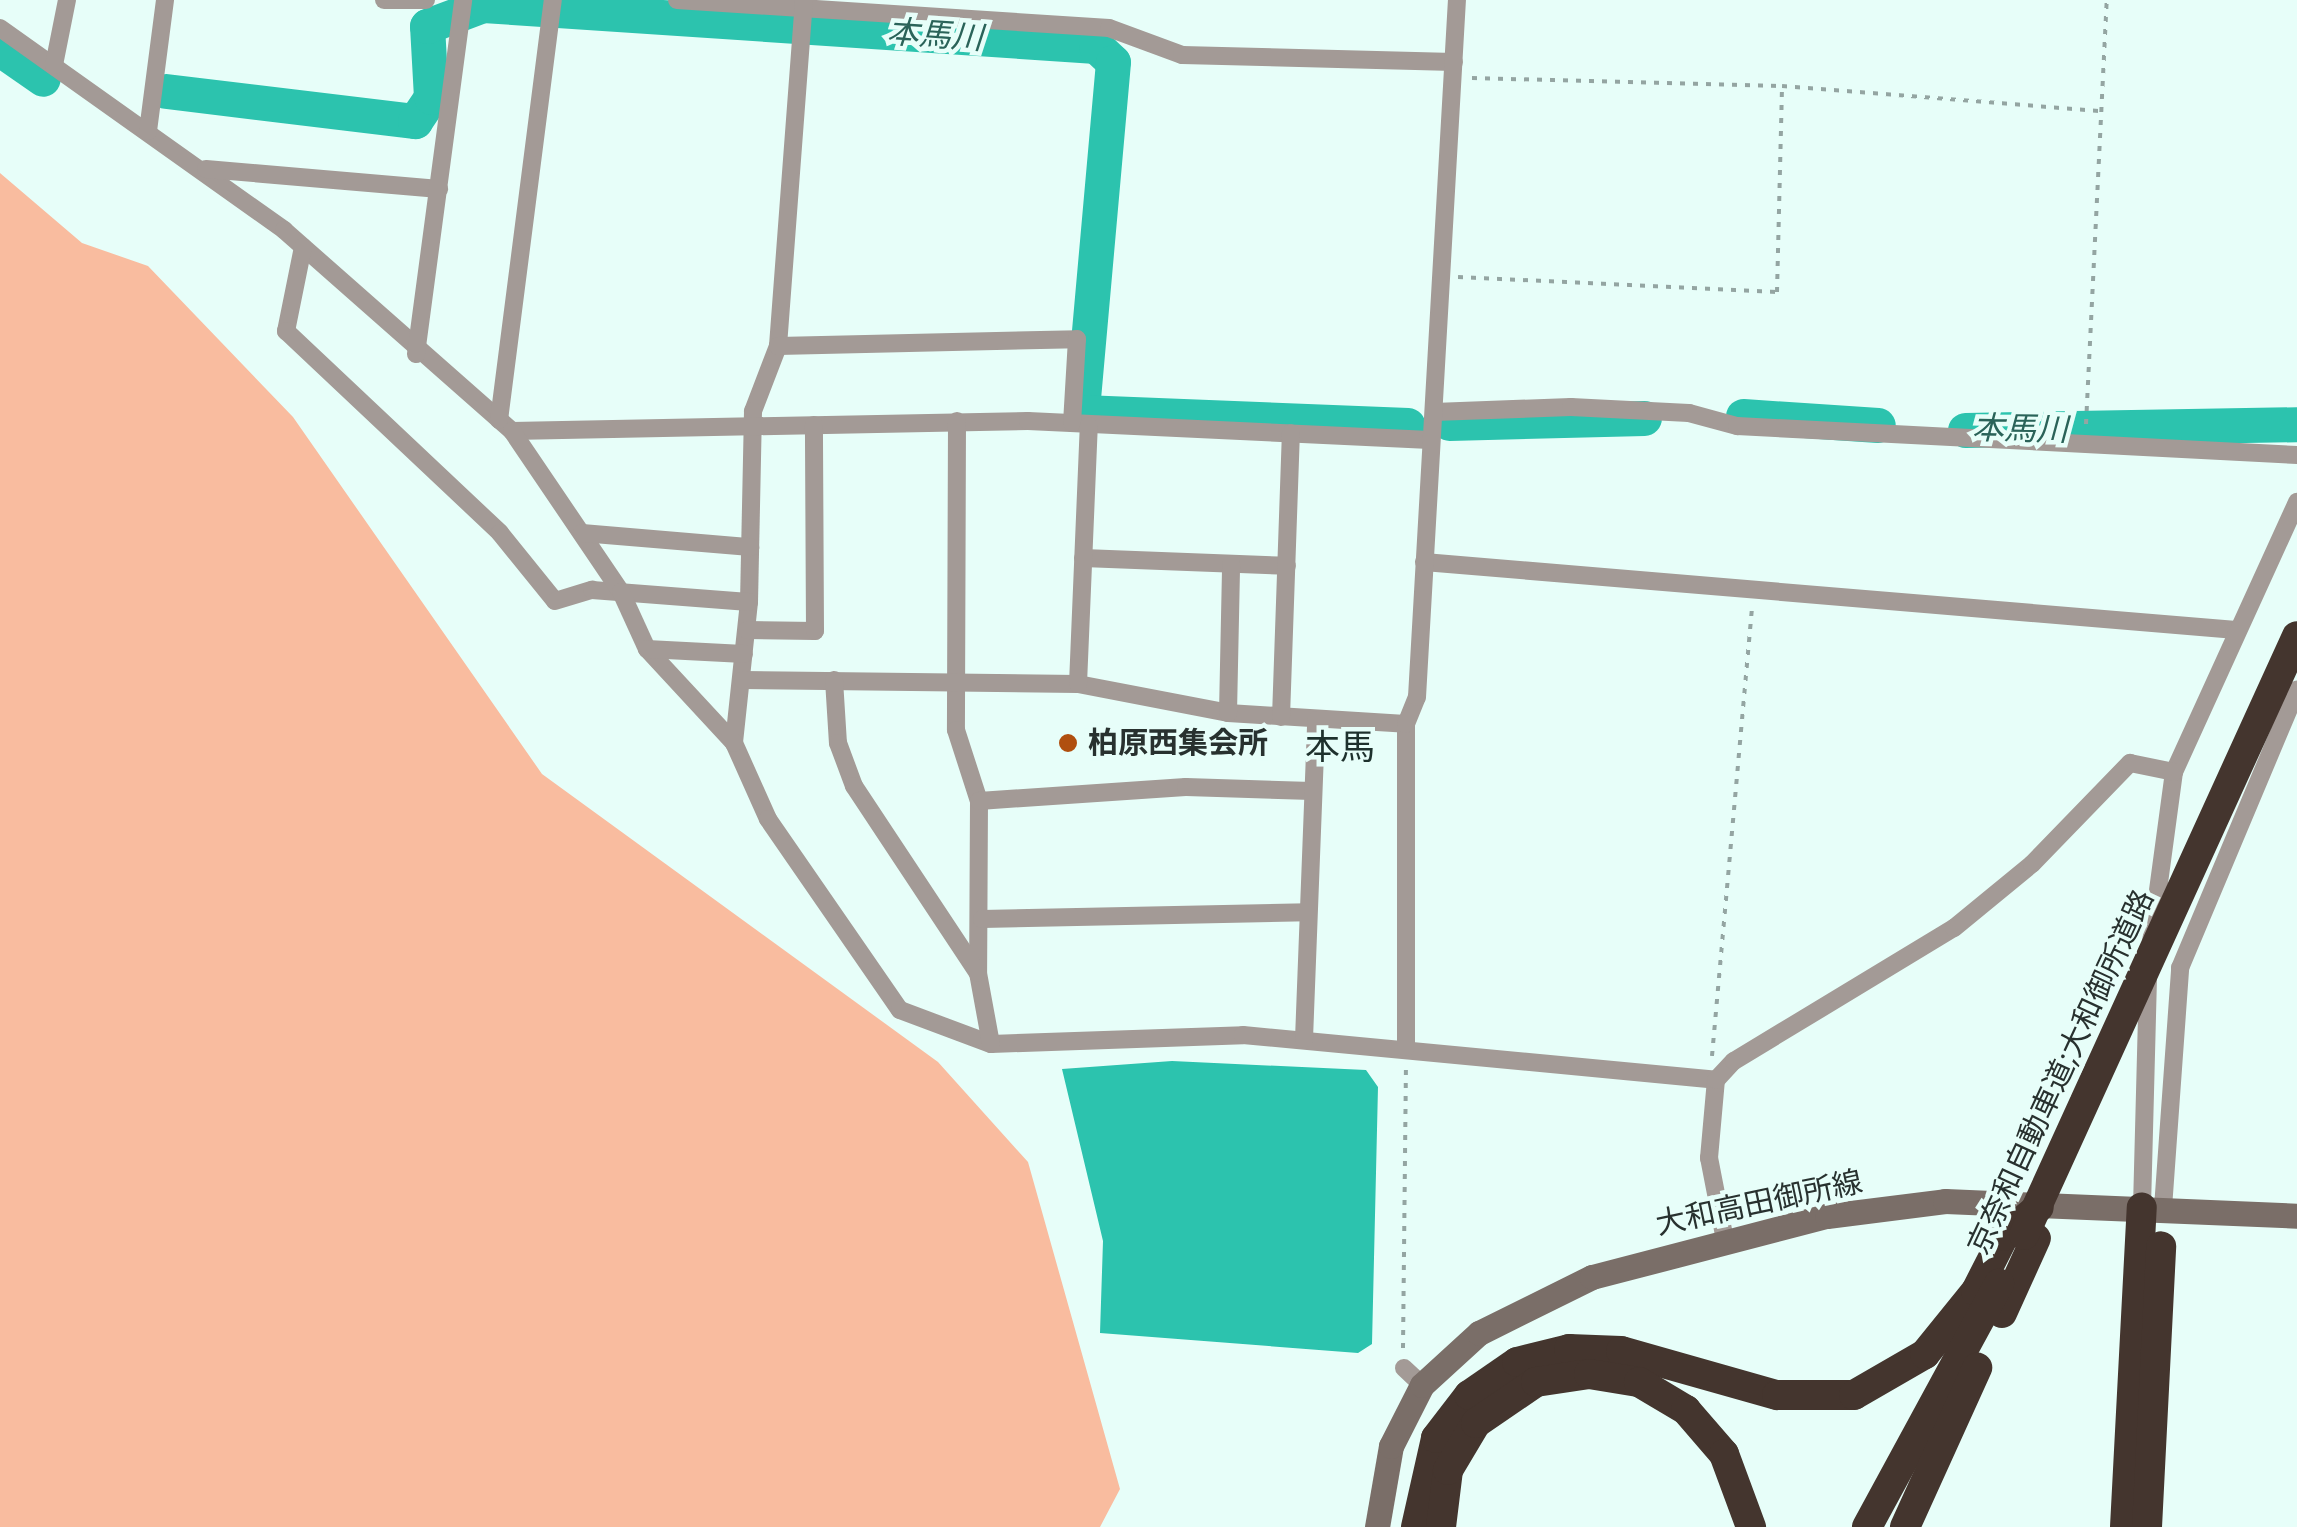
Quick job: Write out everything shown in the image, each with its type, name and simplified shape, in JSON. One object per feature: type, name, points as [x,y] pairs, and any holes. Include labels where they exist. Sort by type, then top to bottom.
[{"type":"highway","name":"京奈和自動車道;大和御所道路","points":[[1867,1527],[2039,1207],[2297,636]]},
{"type":"highway","points":[[1905,1527],[2021,1236],[2086,1108]]},
{"type":"highway","points":[[2125,1527],[2152,1208]]},
{"type":"highway","points":[[2147,1527],[2152,1208]]},
{"type":"highway","points":[[1416,1527],[1436,1438],[1469,1395],[1518,1362],[1569,1349],[1621,1351],[1776,1395],[1854,1395],[1926,1354],[2021,1236]]},
{"type":"highway","points":[[1440,1527],[1448,1470],[1476,1423],[1536,1382],[1589,1374],[1639,1382],[1686,1410],[1724,1454],[1751,1527]]},
{"type":"main road","name":"大和高田御所線","points":[[1377,1527],[1390,1446],[1413,1376],[1524,1304],[1725,1240],[1944,1201],[2297,1216]]},
{"type":"street","points":[[54,65],[68,0]]},
{"type":"street","points":[[148,131],[165,0]]},
{"type":"street","points":[[384,0],[426,0]]},
{"type":"street","points":[[677,0],[1109,28],[1182,55],[1453,70]]},
{"type":"street","points":[[1406,1047],[1406,724],[1417,697],[1429,426],[1457,0]]},
{"type":"street","points":[[416,354],[463,2]]},
{"type":"street","points":[[506,426],[552,9]]},
{"type":"street","points":[[734,743],[749,602],[753,427],[778,346],[803,10]]},
{"type":"street","points":[[0,28],[202,169],[303,247],[416,354],[506,426],[621,592],[647,649],[734,743],[768,819],[900,1010],[991,1044],[1186,1033],[1406,1047],[1716,1080],[1954,928],[2032,864],[2130,763],[2174,772]]},
{"type":"street","points":[[202,169],[439,190]]},
{"type":"street","points":[[303,247],[286,331],[500,533],[555,601],[621,592],[749,602]]},
{"type":"street","points":[[778,346],[1077,339],[1083,558],[1078,684]]},
{"type":"street","points":[[506,426],[753,427],[957,422],[1292,433],[1429,426],[1570,406],[1689,413],[1737,426],[2297,455]]},
{"type":"street","points":[[957,422],[956,730],[979,800],[982,919],[978,974],[991,1044]]},
{"type":"street","points":[[746,630],[815,631],[814,425]]},
{"type":"street","points":[[1281,717],[1292,433]]},
{"type":"street","points":[[2152,1208],[2152,912],[2174,772],[2297,502]]},
{"type":"street","points":[[582,533],[750,547]]},
{"type":"street","points":[[1083,558],[1287,566]]},
{"type":"street","points":[[1424,562],[1754,586],[2236,630]]},
{"type":"street","points":[[1228,713],[1232,564]]},
{"type":"street","points":[[647,649],[744,654]]},
{"type":"street","points":[[743,680],[1078,684],[1228,713],[1406,724]]},
{"type":"street","points":[[834,680],[838,743],[854,786],[978,974]]},
{"type":"street","points":[[2152,1208],[2180,968],[2297,690]]},
{"type":"street","points":[[1304,1039],[1316,720]]},
{"type":"street","points":[[979,800],[1186,787],[1312,791]]},
{"type":"street","points":[[982,919],[1307,912]]},
{"type":"street","points":[[1716,1080],[1709,1158],[1725,1240]]},
{"type":"path","points":[[2086,422],[2107,0]]},
{"type":"path","points":[[1453,70],[1782,86],[2102,111]]},
{"type":"path","points":[[1440,276],[1777,292],[1782,86]]},
{"type":"path","points":[[1716,1080],[1754,586]]},
{"type":"path","points":[[1406,1047],[1413,1376]]},
{"type":"shaded area","points":[[0,173],[82,243],[148,266],[293,417],[542,774],[938,1062],[1028,1162],[1120,1489],[1100,1527],[0,1527]]},
{"type":"shaded area","points":[[1172,1061],[1366,1070],[1378,1087],[1372,1344],[1358,1353],[1100,1333],[1103,1241],[1062,1069]]},
{"type":"waterway","name":"本馬川","points":[[166,91],[415,121],[431,97],[427,26],[483,5],[1096,46],[1113,62],[1082,412],[1408,425]]},
{"type":"waterway","name":"本馬川","points":[[0,49],[43,79]]},
{"type":"waterway","name":"本馬川","points":[[1743,416],[1878,425]]},
{"type":"waterway","name":"本馬川","points":[[1449,423],[1644,418]]},
{"type":"waterway","name":"本馬川","points":[[1965,430],[2297,424]]},
{"type":"place","name":"柏原西集会所","points":[[1068,743]]},
{"type":"district","name":"本馬","points":[[1340,747]]}]
